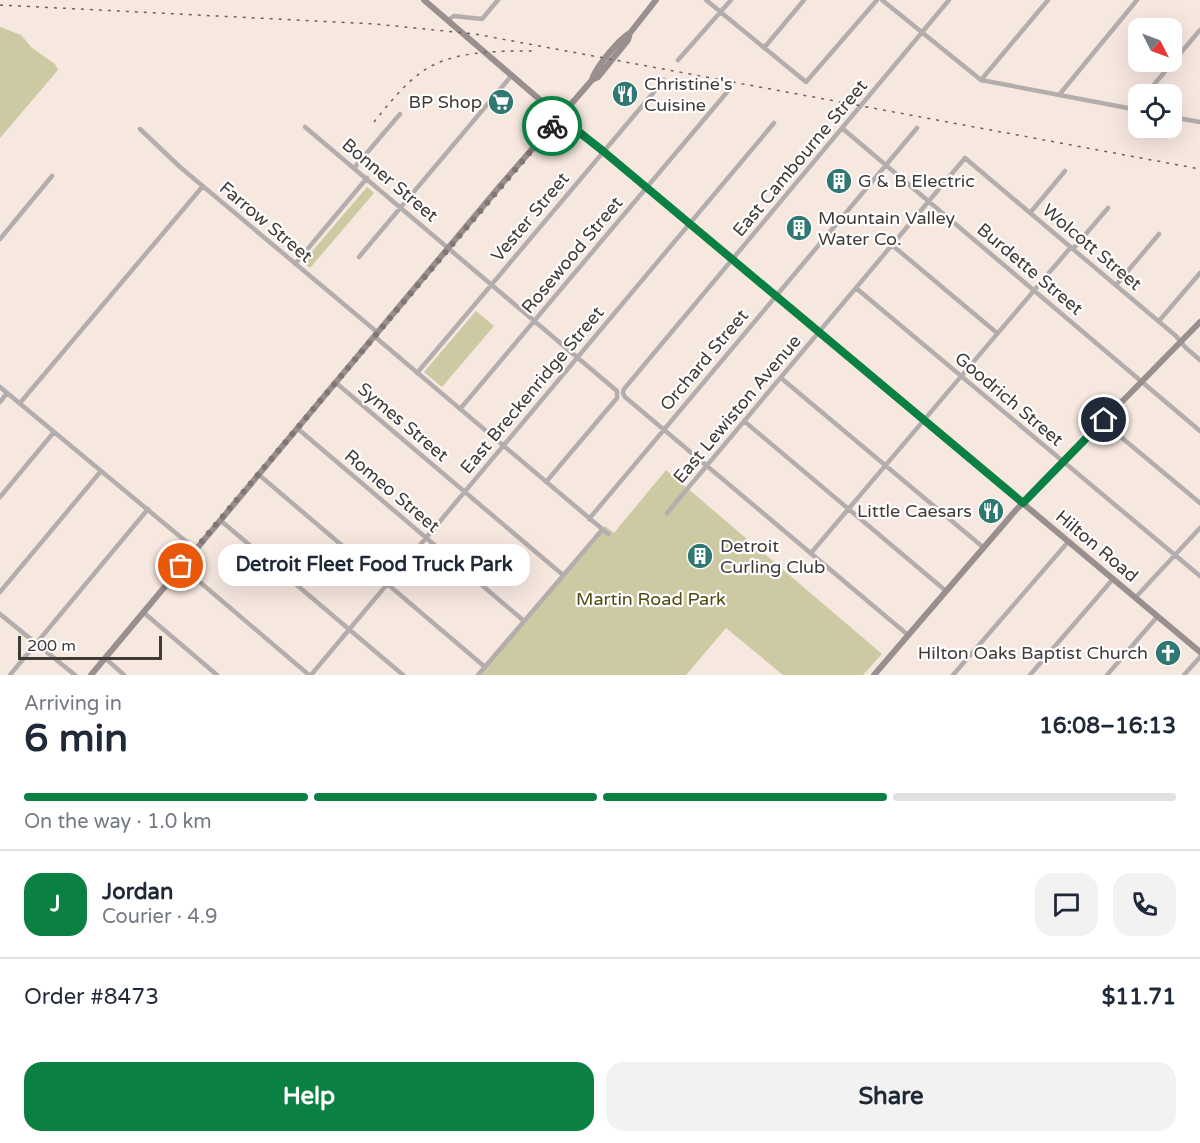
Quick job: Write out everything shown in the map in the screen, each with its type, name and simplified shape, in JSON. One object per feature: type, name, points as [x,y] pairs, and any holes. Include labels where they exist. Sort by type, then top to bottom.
[{"type":"street","name":"Hilton Road","points":[[424,0],[560,117],[1023,503],[1200,654]]},
{"type":"street","points":[[448,20],[454,16],[482,19],[498,0]]},
{"type":"street","points":[[91,675],[448,247],[592,80],[598,77],[656,0]]},
{"type":"street","points":[[706,0],[806,82],[877,0]]},
{"type":"street","points":[[678,60],[730,0]]},
{"type":"street","points":[[764,48],[804,0]]},
{"type":"street","points":[[882,0],[981,80],[1128,108]]},
{"type":"street","name":"East Cambourne Street","points":[[664,430],[625,397],[624,389],[950,0]]},
{"type":"street","points":[[981,80],[1048,0]]},
{"type":"street","points":[[1059,95],[1137,0]]},
{"type":"street","points":[[1154,84],[1200,30]]},
{"type":"street","points":[[359,257],[512,75]]},
{"type":"street","name":"Vester Street","points":[[417,373],[664,80]]},
{"type":"street","name":"Rosewood Street","points":[[460,409],[728,91]]},
{"type":"street","points":[[354,168],[400,114]]},
{"type":"street","points":[[1182,119],[1200,122]]},
{"type":"street","name":"East Breckenridge Street","points":[[310,675],[774,123]]},
{"type":"street","name":"Bonner Street","points":[[305,127],[617,391],[618,396],[546,482]]},
{"type":"street","name":"Orchard Street","points":[[589,519],[917,128]]},
{"type":"street","name":"Farrow Street","points":[[140,129],[417,373],[608,534]]},
{"type":"street","name":"Burdette Street","points":[[842,129],[1200,431]]},
{"type":"street","name":"East Lewiston Avenue","points":[[667,513],[965,158]]},
{"type":"street","name":"Wolcott Street","points":[[965,158],[1159,321],[1200,360]]},
{"type":"street","points":[[1030,213],[1065,171]]},
{"type":"street","points":[[0,239],[52,176]]},
{"type":"street","points":[[295,264],[367,178]]},
{"type":"street","points":[[20,404],[203,186]]},
{"type":"street","points":[[811,554],[997,333],[1108,208]]},
{"type":"street","points":[[1116,285],[1159,234]]},
{"type":"street","points":[[892,244],[997,333]]},
{"type":"street","points":[[1159,321],[1200,273]]},
{"type":"street","name":"Goodrich Street","points":[[856,288],[1200,576]]},
{"type":"street","points":[[874,675],[1023,503],[1200,322]]},
{"type":"street","points":[[781,378],[984,548]]},
{"type":"street","name":"Symes Street","points":[[335,382],[563,575]]},
{"type":"street","points":[[0,387],[195,549]]},
{"type":"street","points":[[0,402],[8,393]]},
{"type":"street","points":[[744,421],[946,591]]},
{"type":"street","points":[[1103,422],[1200,503]]},
{"type":"street","name":"Romeo Street","points":[[297,428],[524,621]]},
{"type":"street","points":[[664,430],[908,635]]},
{"type":"street","points":[[0,497],[54,432]]},
{"type":"street","points":[[0,592],[101,471]]},
{"type":"street","points":[[258,474],[485,667]]},
{"type":"street","points":[[10,675],[148,509]]},
{"type":"street","points":[[220,520],[403,675]]},
{"type":"street","points":[[1135,598],[1200,528]]},
{"type":"street","points":[[478,675],[602,530]]},
{"type":"street","points":[[952,675],[1068,542]]},
{"type":"street","points":[[181,566],[310,675]]},
{"type":"street","points":[[1030,675],[1113,579]]},
{"type":"street","points":[[142,612],[217,675]]},
{"type":"street","points":[[0,614],[75,675]]},
{"type":"street","points":[[1107,675],[1157,616]]},
{"type":"street","points":[[1184,675],[1200,654]]},
{"type":"street","points":[[105,658],[124,675]]},
{"type":"green space","points":[[0,27],[21,35],[32,48],[55,64],[58,70],[0,138]]},
{"type":"green space","points":[[367,187],[374,193],[310,268],[303,262]]},
{"type":"green space","points":[[476,311],[494,326],[442,387],[424,372]]},
{"type":"green space","name":"Martin Road Park","points":[[666,470],[882,654],[863,675],[783,675],[726,628],[686,675],[479,675],[605,526],[614,533]]},
{"type":"railway","points":[[0,5],[375,24],[475,34],[1200,169]]},
{"type":"railway","points":[[374,122],[409,82],[435,64],[478,53],[537,51]]},
{"type":"way so far","points":[[181,566],[552,126]]},
{"type":"place","name":"Christine's Cuisine","points":[[625,94]]},
{"type":"place","name":"BP Shop","points":[[501,102]]},
{"type":"place","name":"G & B Electric","points":[[839,181]]},
{"type":"place","name":"Mountain Valley Water Co.","points":[[799,228]]},
{"type":"place","name":"Little Caesars","points":[[991,511]]},
{"type":"place","name":"Detroit Curling Club","points":[[700,556]]},
{"type":"place","name":"Detroit Fleet Food Truck Park","points":[[181,566]]},
{"type":"place","name":"Hilton Oaks Baptist Church","points":[[1168,653]]},
{"type":"route","points":[[552,126],[560,117],[603,151],[1023,503],[1104,420]]}]
